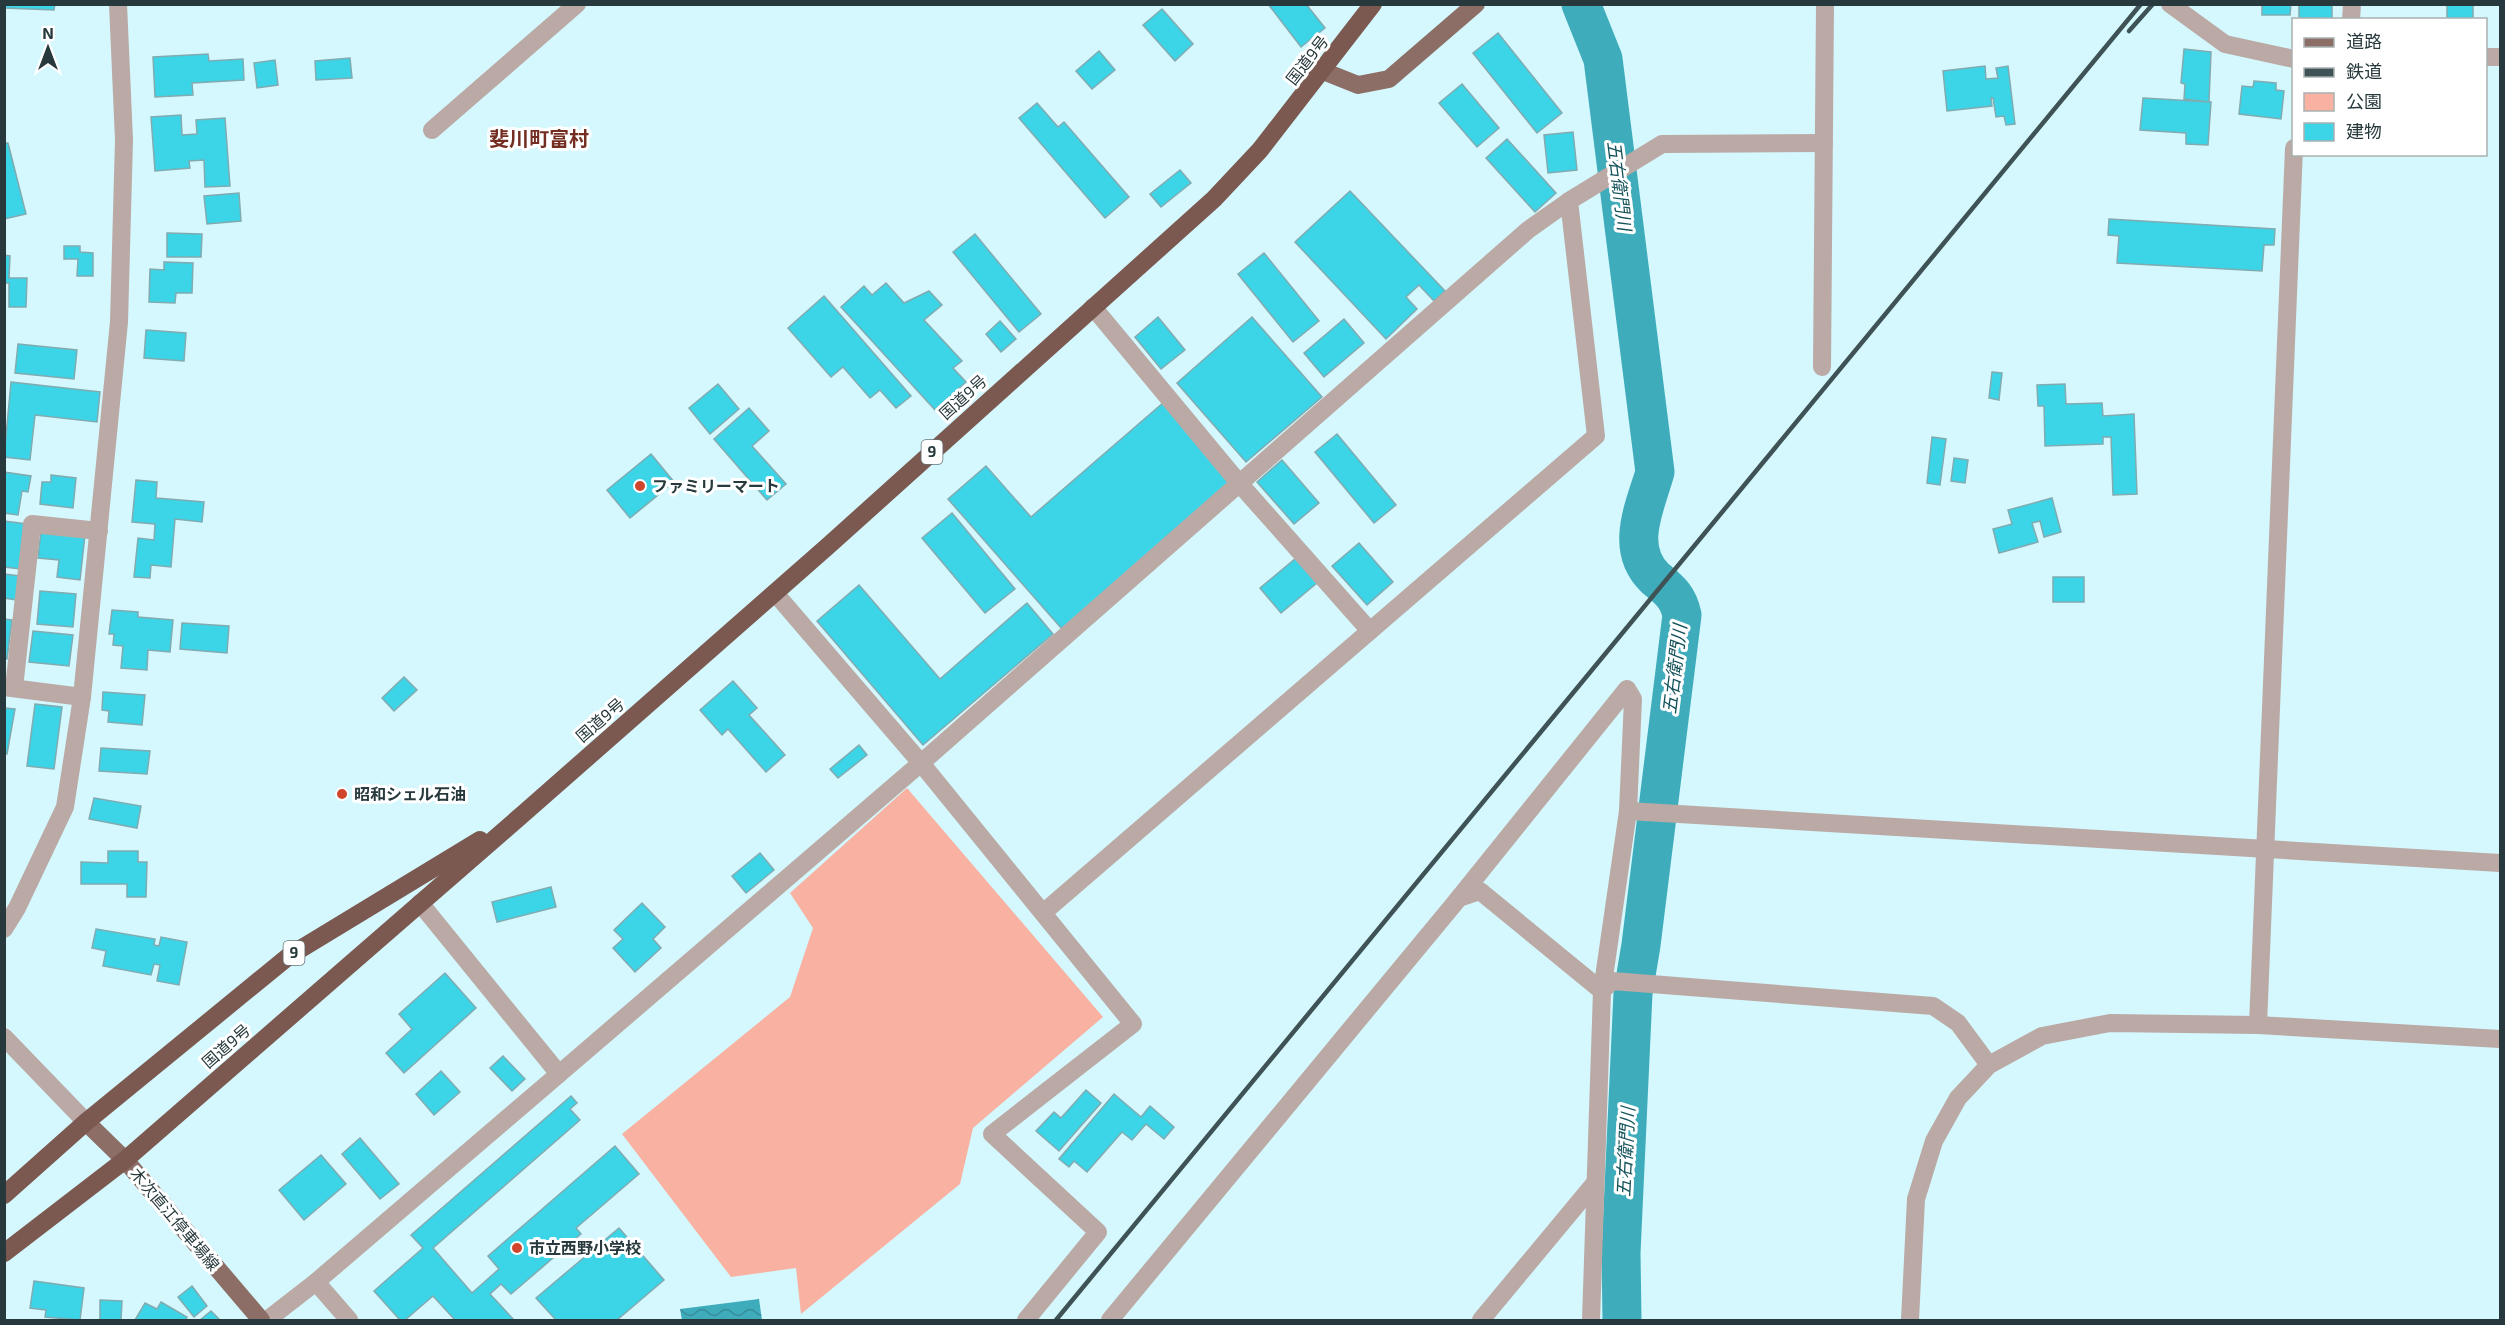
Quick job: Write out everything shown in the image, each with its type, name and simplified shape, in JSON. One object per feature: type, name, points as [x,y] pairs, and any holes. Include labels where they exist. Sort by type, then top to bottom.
[{"type":"highway","name":"国道9号","points":[[4,1253],[124,1160],[523,814],[775,593],[1214,199],[1260,150],[1373,4]]},
{"type":"highway","name":"国道9号","points":[[4,1195],[86,1122],[289,956],[523,814]]},
{"type":"main road","points":[[1323,71],[1358,85],[1389,79],[1476,4]]},
{"type":"main road","name":"木次直江停車場線","points":[[86,1122],[124,1160],[261,1320]]},
{"type":"street","points":[[4,928],[10,905],[65,807],[82,696],[119,322],[124,140],[118,4]]},
{"type":"street","points":[[432,130],[577,4]]},
{"type":"street","points":[[1822,367],[1825,4]]},
{"type":"street","points":[[2170,4],[2225,44],[2292,59]]},
{"type":"street","points":[[267,1320],[316,1282],[921,763],[1528,230],[1569,201],[1662,144],[1824,142]]},
{"type":"street","points":[[2258,1024],[2294,156]]},
{"type":"street","points":[[1044,912],[1596,436],[1569,201]]},
{"type":"street","points":[[1093,307],[1239,483],[1370,631]]},
{"type":"street","points":[[82,696],[9,688],[32,524],[99,531]]},
{"type":"street","points":[[775,593],[921,763],[1133,1024],[992,1134],[1098,1232],[1026,1320]]},
{"type":"street","points":[[1110,1320],[1459,898],[1627,689],[1633,699],[1628,811],[1602,992],[1591,1320]]},
{"type":"street","points":[[1628,811],[2500,863]]},
{"type":"street","points":[[1459,898],[1480,891],[1602,992]]},
{"type":"street","points":[[420,903],[559,1074]]},
{"type":"street","points":[[1602,992],[1612,981],[1933,1006],[1958,1023],[1989,1065]]},
{"type":"street","points":[[1910,1320],[1916,1199],[1939,1132],[1958,1098],[1989,1065],[2042,1036],[2110,1023],[2258,1024],[2500,1039]]},
{"type":"street","points":[[4,1037],[86,1122]]},
{"type":"street","points":[[1481,1320],[1594,1184]]},
{"type":"street","points":[[316,1282],[349,1320]]},
{"type":"green space","points":[[907,788],[1103,1017],[973,1128],[960,1184],[801,1314],[796,1268],[731,1277],[622,1134],[790,997],[813,928],[790,893]]},
{"type":"water","points":[[759,1299],[762,1320],[682,1320],[680,1309]]},
{"type":"building","points":[[4,4],[55,4],[54,10],[4,8]]},
{"type":"building","points":[[1268,4],[1306,4],[1325,28],[1301,47]]},
{"type":"building","points":[[2262,4],[2291,4],[2290,15],[2262,15]]},
{"type":"building","points":[[2299,4],[2332,4],[2332,18],[2299,18]]},
{"type":"building","points":[[2447,4],[2473,4],[2473,18],[2447,18]]},
{"type":"building","points":[[1162,9],[1193,44],[1175,61],[1143,25]]},
{"type":"building","points":[[1498,33],[1562,113],[1537,133],[1473,53]]},
{"type":"building","points":[[2184,49],[2211,52],[2209,102],[2184,99],[2185,84],[2181,83]]},
{"type":"building","points":[[1099,51],[1115,70],[1092,89],[1076,71]]},
{"type":"building","points":[[208,54],[209,61],[243,59],[244,80],[192,83],[193,95],[155,97],[153,57]]},
{"type":"building","points":[[350,58],[352,78],[316,80],[315,61]]},
{"type":"building","points":[[275,60],[278,85],[257,88],[254,63]]},
{"type":"building","points":[[1985,66],[1986,79],[1998,78],[1996,68],[2008,66],[2015,124],[2006,125],[2004,116],[1996,117],[1993,98],[1991,98],[1992,106],[1947,111],[1943,71]]},
{"type":"building","points":[[2254,81],[2276,83],[2276,90],[2284,91],[2281,119],[2239,114],[2242,86],[2253,87]]},
{"type":"building","points":[[1462,84],[1499,128],[1477,147],[1439,103]]},
{"type":"building","points":[[2143,98],[2211,102],[2208,145],[2186,144],[2186,133],[2140,130]]},
{"type":"building","points":[[1037,103],[1058,127],[1064,122],[1129,197],[1105,218],[1019,118]]},
{"type":"building","points":[[181,115],[182,135],[197,134],[196,120],[225,118],[230,186],[205,187],[204,160],[189,161],[190,168],[155,171],[151,117]]},
{"type":"building","points":[[1573,132],[1577,170],[1548,173],[1544,135]]},
{"type":"building","points":[[1507,139],[1556,193],[1535,212],[1486,158]]},
{"type":"building","points":[[4,143],[8,143],[26,214],[4,219]]},
{"type":"building","points":[[1180,170],[1191,183],[1161,207],[1150,194]]},
{"type":"building","points":[[1350,191],[1445,291],[1434,301],[1419,285],[1406,297],[1417,309],[1386,339],[1295,242]]},
{"type":"building","points":[[239,193],[241,221],[207,224],[204,196]]},
{"type":"building","points":[[2109,219],[2275,229],[2274,245],[2264,245],[2262,271],[2117,263],[2119,236],[2108,235]]},
{"type":"building","points":[[167,233],[202,234],[201,257],[167,257]]},
{"type":"building","points":[[975,234],[1041,314],[1019,332],[953,252]]},
{"type":"building","points":[[64,246],[80,246],[80,252],[93,253],[93,276],[77,276],[78,259],[64,259]]},
{"type":"building","points":[[1264,253],[1319,321],[1293,342],[1238,274]]},
{"type":"building","points":[[4,255],[10,256],[9,278],[27,278],[26,307],[9,307],[9,283],[4,283]]},
{"type":"building","points":[[164,262],[193,263],[192,293],[176,293],[175,303],[149,302],[150,269],[164,270]]},
{"type":"building","points":[[886,283],[904,303],[929,291],[942,305],[924,320],[962,361],[953,368],[966,382],[935,410],[841,307],[864,286],[872,295]]},
{"type":"building","points":[[824,296],[911,396],[896,408],[880,390],[870,398],[843,367],[831,377],[788,328]]},
{"type":"building","points":[[1158,317],[1185,350],[1161,369],[1135,337]]},
{"type":"building","points":[[1252,317],[1322,397],[1246,462],[1177,383]]},
{"type":"building","points":[[1344,319],[1364,343],[1324,377],[1304,353]]},
{"type":"building","points":[[1000,321],[1016,339],[1001,352],[986,334]]},
{"type":"building","points":[[146,330],[186,333],[184,361],[144,358]]},
{"type":"building","points":[[18,344],[77,350],[74,379],[15,373]]},
{"type":"building","points":[[1992,372],[2002,373],[1999,400],[1989,398]]},
{"type":"building","points":[[11,382],[100,392],[97,422],[35,415],[30,460],[4,457]]},
{"type":"building","points":[[718,384],[739,409],[710,434],[689,408]]},
{"type":"building","points":[[2065,384],[2066,404],[2102,403],[2103,416],[2134,414],[2137,494],[2113,495],[2111,437],[2103,437],[2103,444],[2045,446],[2044,406],[2038,406],[2037,385]]},
{"type":"building","points":[[1164,402],[1233,480],[1062,629],[948,499],[986,466],[1031,517]]},
{"type":"building","points":[[749,408],[769,431],[752,446],[786,484],[767,500],[714,439]]},
{"type":"building","points":[[1337,434],[1396,505],[1374,523],[1315,452]]},
{"type":"building","points":[[1932,437],[1946,439],[1940,485],[1927,483]]},
{"type":"building","name":"ファミリーマート","points":[[651,454],[674,482],[630,518],[607,490]]},
{"type":"building","points":[[1954,458],[1968,460],[1965,483],[1951,481]]},
{"type":"building","points":[[1282,460],[1319,503],[1294,524],[1257,482]]},
{"type":"building","points":[[4,472],[31,476],[28,492],[22,491],[18,515],[4,513]]},
{"type":"building","points":[[51,475],[76,478],[73,508],[40,504],[42,482],[51,482]]},
{"type":"building","points":[[136,480],[157,482],[156,498],[204,502],[202,522],[175,519],[171,567],[151,565],[150,578],[134,577],[138,538],[154,540],[155,524],[132,522]]},
{"type":"building","points":[[2052,498],[2061,532],[2044,537],[2040,521],[2032,523],[2038,542],[1999,553],[1993,529],[2012,524],[2008,510]]},
{"type":"building","points":[[952,513],[1015,589],[985,613],[922,538]]},
{"type":"building","points":[[4,521],[27,524],[21,569],[4,567]]},
{"type":"building","points":[[41,531],[85,535],[80,580],[57,577],[59,560],[38,558]]},
{"type":"building","points":[[1359,543],[1393,582],[1367,605],[1332,566]]},
{"type":"building","points":[[1296,558],[1317,583],[1281,613],[1260,588]]},
{"type":"building","points":[[4,574],[20,576],[16,600],[4,598]]},
{"type":"building","points":[[2053,577],[2084,577],[2084,602],[2053,602]]},
{"type":"building","points":[[859,585],[940,679],[1027,603],[1053,634],[923,745],[817,621]]},
{"type":"building","points":[[40,591],[76,594],[73,627],[37,624]]},
{"type":"building","points":[[112,610],[138,612],[138,617],[173,620],[170,652],[148,650],[147,670],[121,668],[123,646],[113,645],[114,634],[109,634]]},
{"type":"building","points":[[4,619],[12,620],[7,659],[4,659]]},
{"type":"building","points":[[182,623],[229,626],[227,653],[180,649]]},
{"type":"building","points":[[33,631],[73,635],[69,666],[29,662]]},
{"type":"building","points":[[404,677],[417,690],[394,711],[382,698]]},
{"type":"building","points":[[733,681],[757,708],[749,715],[785,755],[766,772],[728,729],[722,735],[700,710]]},
{"type":"building","points":[[103,692],[145,695],[142,725],[108,722],[109,711],[102,710]]},
{"type":"building","points":[[35,704],[62,707],[54,769],[27,766]]},
{"type":"building","points":[[4,708],[15,709],[7,754],[4,754]]},
{"type":"building","points":[[859,745],[867,755],[838,778],[830,769]]},
{"type":"building","points":[[101,748],[150,751],[147,774],[99,771]]},
{"type":"building","points":[[94,798],[141,806],[137,828],[89,819]]},
{"type":"building","points":[[108,851],[138,851],[138,862],[147,862],[146,897],[127,897],[127,884],[81,884],[81,862],[108,863]]},
{"type":"building","points":[[760,853],[774,870],[746,893],[732,876]]},
{"type":"building","points":[[551,887],[556,907],[497,922],[492,902]]},
{"type":"building","points":[[642,903],[665,927],[653,939],[661,948],[635,972],[613,948],[623,939],[614,930]]},
{"type":"building","points":[[96,929],[155,939],[154,945],[159,946],[161,937],[187,942],[179,985],[157,981],[160,965],[154,964],[151,975],[103,966],[106,951],[92,948]]},
{"type":"building","points":[[445,973],[476,1008],[404,1073],[386,1053],[412,1029],[399,1014]]},
{"type":"building","points":[[503,1056],[525,1079],[512,1091],[490,1068]]},
{"type":"building","points":[[441,1071],[460,1092],[434,1115],[416,1094]]},
{"type":"building","points":[[1086,1090],[1101,1103],[1059,1151],[1036,1131],[1054,1112],[1061,1118]]},
{"type":"building","points":[[1114,1094],[1141,1117],[1150,1106],[1174,1127],[1164,1139],[1146,1124],[1132,1140],[1122,1132],[1087,1172],[1074,1161],[1069,1167],[1059,1159]]},
{"type":"building","points":[[571,1096],[577,1103],[570,1109],[580,1120],[433,1248],[472,1293],[499,1269],[488,1256],[615,1146],[639,1174],[576,1228],[581,1234],[511,1294],[501,1284],[490,1294],[514,1320],[455,1320],[433,1296],[405,1320],[400,1320],[374,1291],[423,1248],[411,1235]]},
{"type":"building","points":[[360,1138],[399,1184],[380,1199],[342,1154]]},
{"type":"building","points":[[321,1155],[346,1184],[304,1220],[279,1190]]},
{"type":"building","points":[[619,1228],[664,1280],[617,1320],[556,1320],[536,1298]]},
{"type":"building","points":[[34,1281],[84,1288],[80,1320],[45,1317],[46,1310],[30,1308]]},
{"type":"building","points":[[192,1286],[207,1306],[194,1317],[178,1297]]},
{"type":"building","points":[[100,1300],[122,1301],[121,1320],[100,1320]]},
{"type":"building","points":[[161,1302],[187,1317],[186,1320],[135,1320],[145,1303],[157,1309]]},
{"type":"building","points":[[211,1311],[220,1320],[200,1320]]},
{"type":"waterway","name":"五右衛門川","points":[[1581,4],[1603,59],[1655,472],[1642,513],[1639,541],[1641,554],[1655,578],[1675,598],[1682,615],[1633,993],[1621,1253],[1622,1320]]},
{"type":"railway","points":[[1056,1320],[2141,4]]},
{"type":"railway","points":[[2129,31],[2153,4]]},
{"type":"place","name":"ファミリーマート","points":[[640,486]]},
{"type":"place","name":"昭和シェル石油","points":[[342,794]]},
{"type":"place","name":"市立西野小学校","points":[[517,1248]]},
{"type":"district","name":"斐川町富村","points":[[539,139]]}]
